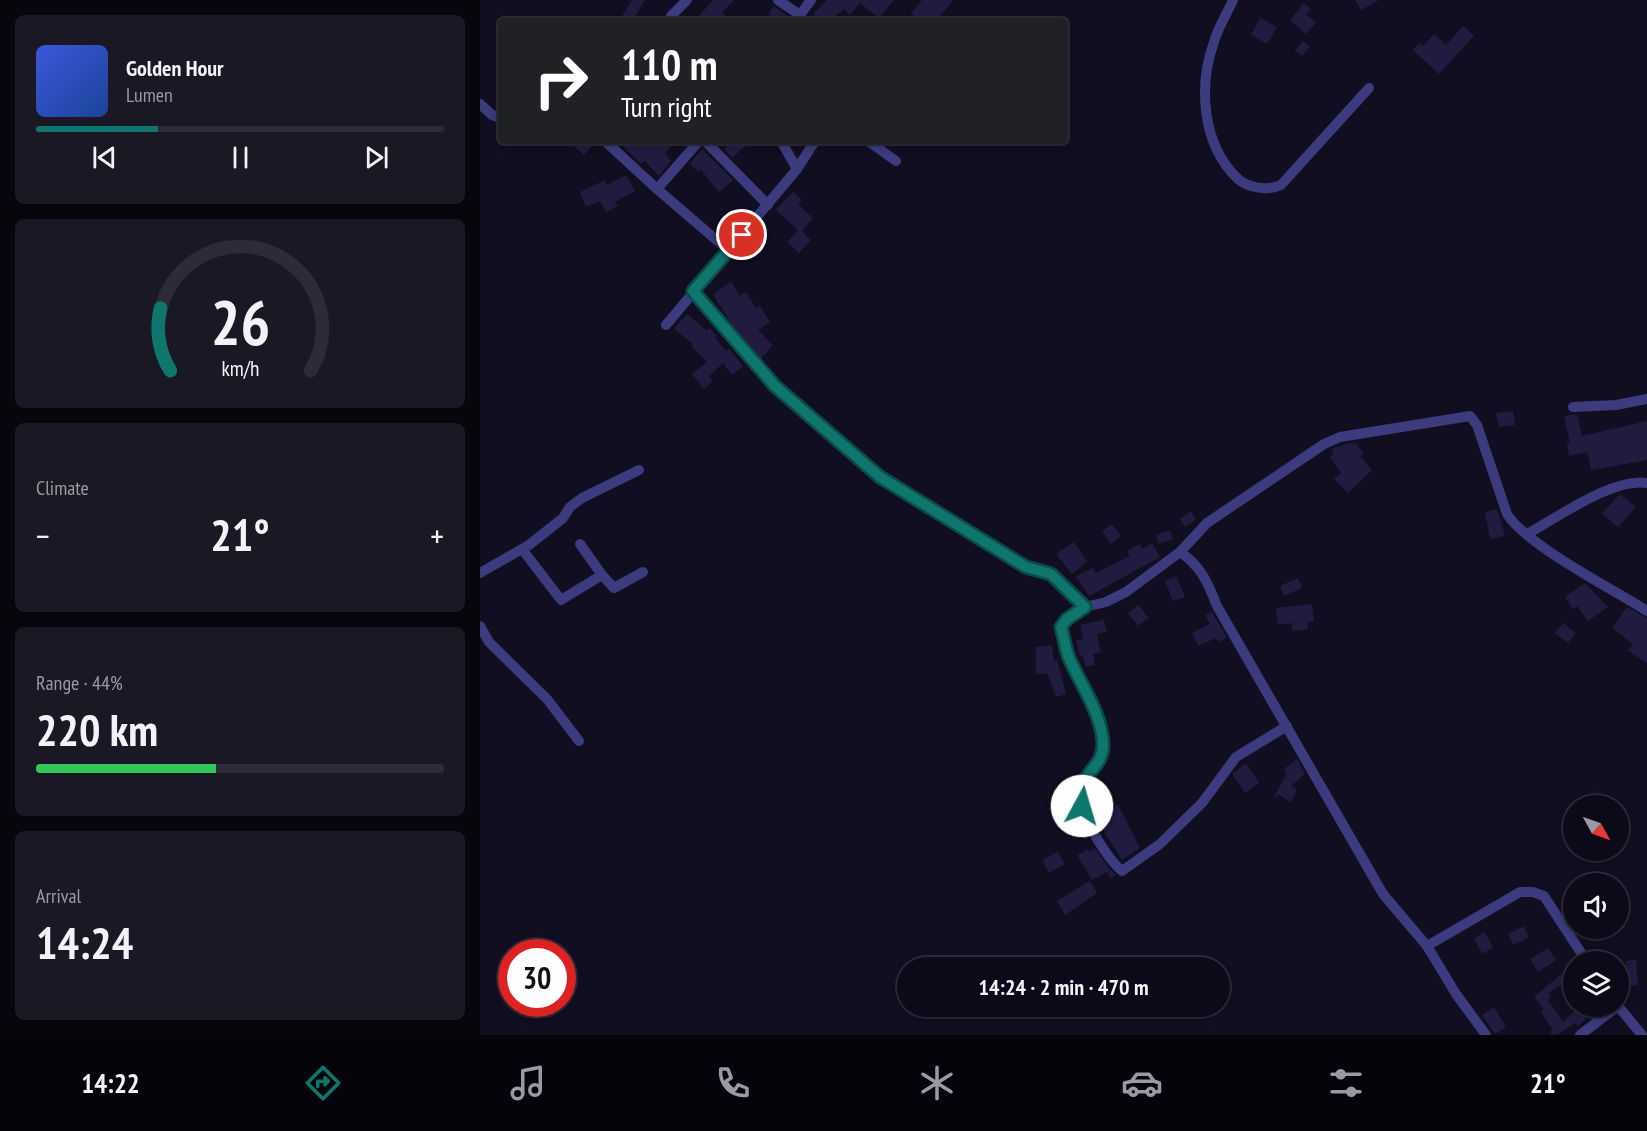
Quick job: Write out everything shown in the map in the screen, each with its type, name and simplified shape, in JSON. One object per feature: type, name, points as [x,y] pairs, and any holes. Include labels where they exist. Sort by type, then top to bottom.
[{"type":"street","points":[[674,18],[687,0]]},
{"type":"street","points":[[778,0],[798,18],[811,0]]},
{"type":"street","points":[[1233,0],[1213,42],[1204,96],[1208,121],[1219,155],[1244,184],[1258,187],[1281,185],[1369,88]]},
{"type":"street","points":[[480,104],[492,115],[498,117]]},
{"type":"street","points":[[608,144],[728,250]]},
{"type":"street","points":[[657,189],[696,144]]},
{"type":"street","points":[[708,144],[768,205]]},
{"type":"street","points":[[783,144],[797,169]]},
{"type":"street","points":[[666,325],[768,205],[797,169],[813,144]]},
{"type":"street","points":[[872,144],[896,161]]},
{"type":"street","points":[[693,291],[775,386],[880,477],[1026,567],[1051,574],[1085,607]]},
{"type":"street","points":[[1573,407],[1616,405],[1647,399]]},
{"type":"street","points":[[1287,726],[1236,757],[1202,803],[1160,844],[1125,870],[1120,869],[1089,823],[1081,799],[1084,779],[1096,767],[1103,743],[1097,717],[1068,655],[1061,627],[1067,619],[1085,607],[1106,602],[1126,592],[1179,552],[1207,523],[1324,444],[1340,436],[1467,416],[1477,425],[1507,514],[1516,526],[1647,611]]},
{"type":"street","points":[[480,573],[522,549],[563,518],[570,507],[582,498],[639,470]]},
{"type":"street","points":[[1527,534],[1608,490],[1639,482],[1647,483]]},
{"type":"street","points":[[580,544],[614,588],[643,572]]},
{"type":"street","points":[[522,549],[561,600],[602,575]]},
{"type":"street","points":[[1179,552],[1194,562],[1206,576],[1217,606],[1383,894],[1427,946],[1456,994],[1486,1035]]},
{"type":"street","points":[[480,626],[489,642],[547,699],[579,741]]},
{"type":"street","points":[[1427,946],[1520,892],[1533,892],[1544,896],[1580,951]]},
{"type":"street","points":[[1580,1035],[1604,1017]]},
{"type":"street","points":[[1627,1017],[1642,1035]]},
{"type":"building","points":[[632,0],[645,0],[634,18],[621,18]]},
{"type":"building","points":[[713,0],[734,0],[722,13],[728,18],[701,18],[699,16]]},
{"type":"building","points":[[827,0],[894,0],[879,18],[860,3],[850,15],[844,9],[833,18],[817,18],[813,14]]},
{"type":"building","points":[[922,0],[953,0],[938,18],[916,18],[911,14]]},
{"type":"building","points":[[1355,0],[1379,0],[1361,10]]},
{"type":"building","points":[[1304,3],[1311,9],[1306,14],[1316,23],[1306,34],[1290,20]]},
{"type":"building","points":[[774,6],[789,17],[774,18],[768,14]]},
{"type":"building","points":[[1260,18],[1277,27],[1267,44],[1251,35]]},
{"type":"building","points":[[1463,26],[1474,36],[1439,74],[1413,50],[1419,43],[1423,46],[1434,34],[1446,45]]},
{"type":"building","points":[[1303,41],[1310,46],[1302,56],[1295,51]]},
{"type":"building","points":[[571,144],[594,144],[584,155]]},
{"type":"building","points":[[621,144],[673,144],[665,154],[671,161],[659,176],[645,161],[641,164]]},
{"type":"building","points":[[730,144],[748,144],[732,158],[724,149]]},
{"type":"building","points":[[702,149],[733,180],[719,192],[701,170],[698,172],[690,163]]},
{"type":"building","points":[[626,175],[635,191],[615,202],[618,206],[606,212],[600,201],[586,207],[580,192],[605,180],[607,185]]},
{"type":"building","points":[[793,192],[802,200],[798,205],[813,218],[802,231],[811,240],[799,253],[787,242],[798,230],[776,210]]},
{"type":"building","points":[[731,282],[740,296],[746,292],[756,308],[760,306],[770,322],[758,330],[773,345],[761,359],[732,325],[713,294]]},
{"type":"building","points":[[687,314],[707,331],[710,328],[726,351],[729,348],[743,366],[732,375],[723,363],[709,376],[713,381],[704,389],[692,374],[707,362],[691,346],[693,344],[674,329]]},
{"type":"building","points":[[1513,411],[1515,425],[1499,427],[1496,413]]},
{"type":"building","points":[[1577,414],[1582,436],[1647,421],[1647,460],[1591,470],[1587,452],[1569,456],[1567,444],[1570,443],[1564,416]]},
{"type":"building","points":[[1350,443],[1352,445],[1355,443],[1364,453],[1360,456],[1372,470],[1348,493],[1334,479],[1341,473],[1330,457],[1334,453],[1331,449]]},
{"type":"building","points":[[1620,494],[1636,507],[1618,527],[1602,514]]},
{"type":"building","points":[[1497,509],[1505,536],[1490,539],[1485,512]]},
{"type":"building","points":[[1191,511],[1196,520],[1185,527],[1180,519]]},
{"type":"building","points":[[1112,524],[1121,536],[1111,544],[1102,531]]},
{"type":"building","points":[[1170,530],[1173,539],[1159,544],[1156,535]]},
{"type":"building","points":[[1074,542],[1087,562],[1072,574],[1056,554]]},
{"type":"building","points":[[1152,543],[1160,557],[1089,596],[1076,576],[1093,568],[1096,573],[1130,556],[1127,551],[1140,544],[1142,549]]},
{"type":"building","points":[[1176,576],[1185,597],[1173,601],[1165,581]]},
{"type":"building","points":[[1298,578],[1302,588],[1284,596],[1280,586]]},
{"type":"building","points":[[1585,583],[1608,607],[1588,621],[1577,606],[1573,609],[1565,597]]},
{"type":"building","points":[[1312,604],[1314,621],[1307,622],[1308,629],[1292,631],[1292,623],[1278,625],[1276,608]]},
{"type":"building","points":[[1138,605],[1149,618],[1138,626],[1128,613]]},
{"type":"building","points":[[1627,607],[1647,618],[1647,663],[1628,651],[1633,644],[1612,628]]},
{"type":"building","points":[[1212,612],[1227,638],[1218,642],[1216,638],[1198,646],[1192,633],[1210,624],[1205,615]]},
{"type":"building","points":[[1104,620],[1107,632],[1097,634],[1101,652],[1093,654],[1095,665],[1086,667],[1083,656],[1080,657],[1076,641],[1083,639],[1080,625]]},
{"type":"building","points":[[1563,623],[1576,633],[1568,643],[1555,633]]},
{"type":"building","points":[[1052,645],[1054,661],[1057,660],[1066,694],[1056,697],[1047,673],[1036,674],[1036,647]]},
{"type":"building","points":[[1297,759],[1305,774],[1291,786],[1297,790],[1291,802],[1279,795],[1273,799],[1287,773],[1284,769]]},
{"type":"building","points":[[1246,763],[1259,783],[1245,793],[1232,774]]},
{"type":"building","points":[[1118,804],[1140,848],[1122,860],[1095,818]]},
{"type":"building","points":[[1094,848],[1116,875],[1111,878],[1107,872],[1092,880],[1077,855]]},
{"type":"building","points":[[1058,852],[1065,864],[1049,873],[1042,860]]},
{"type":"building","points":[[1090,881],[1097,893],[1065,915],[1057,901]]},
{"type":"building","points":[[1524,926],[1529,937],[1513,945],[1508,934]]},
{"type":"building","points":[[1485,932],[1493,948],[1482,954],[1474,938]]},
{"type":"building","points":[[1548,948],[1556,960],[1538,972],[1530,959]]},
{"type":"building","points":[[1636,960],[1638,985],[1629,986],[1629,961]]},
{"type":"building","points":[[1563,973],[1563,984],[1548,993],[1551,997],[1548,1000],[1563,1022],[1568,1017],[1586,1019],[1578,1026],[1575,1023],[1557,1035],[1552,1035],[1550,1032],[1553,1030],[1541,1012],[1544,1010],[1534,997]]},
{"type":"building","points":[[1494,1007],[1506,1027],[1495,1034],[1482,1015]]},
{"type":"route","points":[[742,235],[693,291],[775,386],[880,477],[1026,567],[1051,574],[1067,587],[1085,607],[1074,613],[1061,627],[1068,655],[1097,717],[1103,743],[1096,767],[1084,779],[1080,792],[1082,806]]}]
